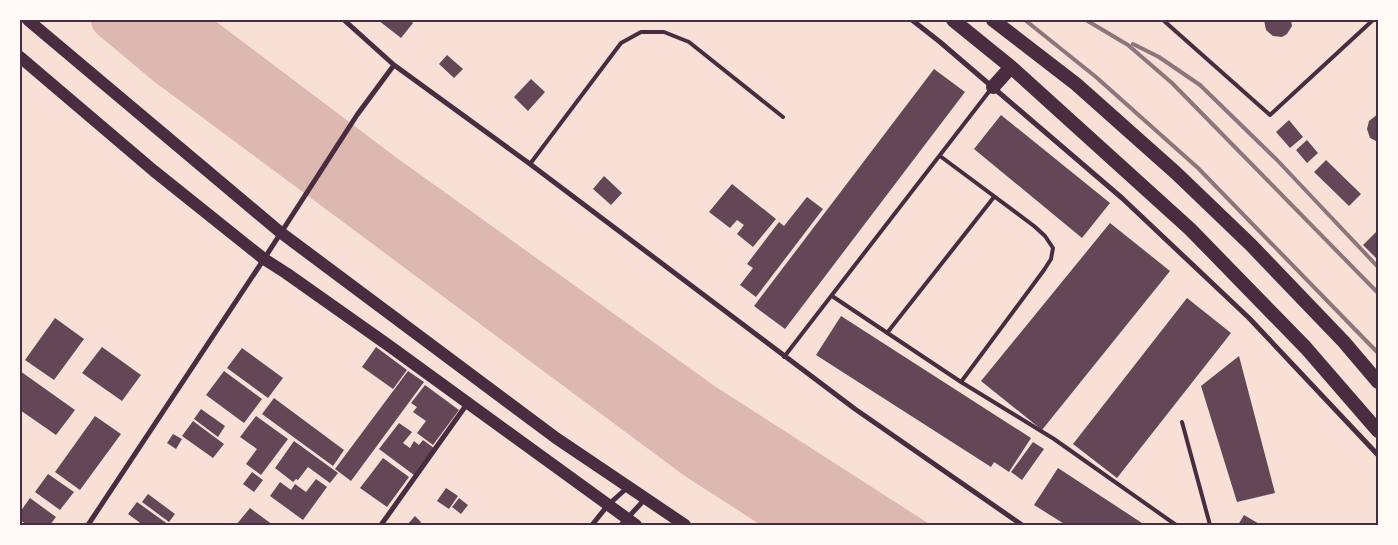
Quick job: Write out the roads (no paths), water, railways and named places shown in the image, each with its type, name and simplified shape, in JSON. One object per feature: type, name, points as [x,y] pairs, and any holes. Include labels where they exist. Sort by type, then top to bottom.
[{"type":"highway","points":[[953,20],[1011,67],[1190,229],[1306,348],[1378,431]]},
{"type":"highway","points":[[993,20],[1076,84],[1176,172],[1251,245],[1344,342],[1378,382]]},
{"type":"highway","points":[[992,87],[1011,67]]},
{"type":"main road","points":[[28,20],[280,232],[556,438],[685,525]]},
{"type":"main road","points":[[20,57],[154,172],[264,259],[310,289],[608,506],[628,523]]},
{"type":"street","points":[[344,20],[394,65],[530,164],[784,357],[855,409],[1022,525]]},
{"type":"street","points":[[912,20],[1122,198],[1249,318],[1378,455]]},
{"type":"street","points":[[88,525],[264,259],[356,115],[394,65]]},
{"type":"street","points":[[381,525],[467,404]]},
{"type":"street","points":[[592,525],[629,486]]},
{"type":"street","points":[[628,523],[647,498]]},
{"type":"lane","points":[[1163,20],[1270,115],[1373,20]]},
{"type":"lane","points":[[530,164],[621,43],[640,32],[664,32],[689,42],[783,117]]},
{"type":"lane","points":[[784,357],[992,87]]},
{"type":"lane","points":[[940,156],[1045,236],[1053,248],[1051,259],[1044,270],[961,382]]},
{"type":"lane","points":[[887,333],[994,196]]},
{"type":"lane","points":[[832,296],[961,382],[1054,439],[1176,525]]},
{"type":"lane","points":[[1182,422],[1210,525]]},
{"type":"waterway","points":[[110,20],[165,66],[695,460],[796,525]]},
{"type":"railway","points":[[1025,20],[1096,77],[1198,168],[1378,353]]},
{"type":"railway","points":[[1086,20],[1128,45],[1172,83],[1378,293]]},
{"type":"railway","points":[[1133,44],[1159,57],[1200,85],[1277,160],[1378,267]]}]
